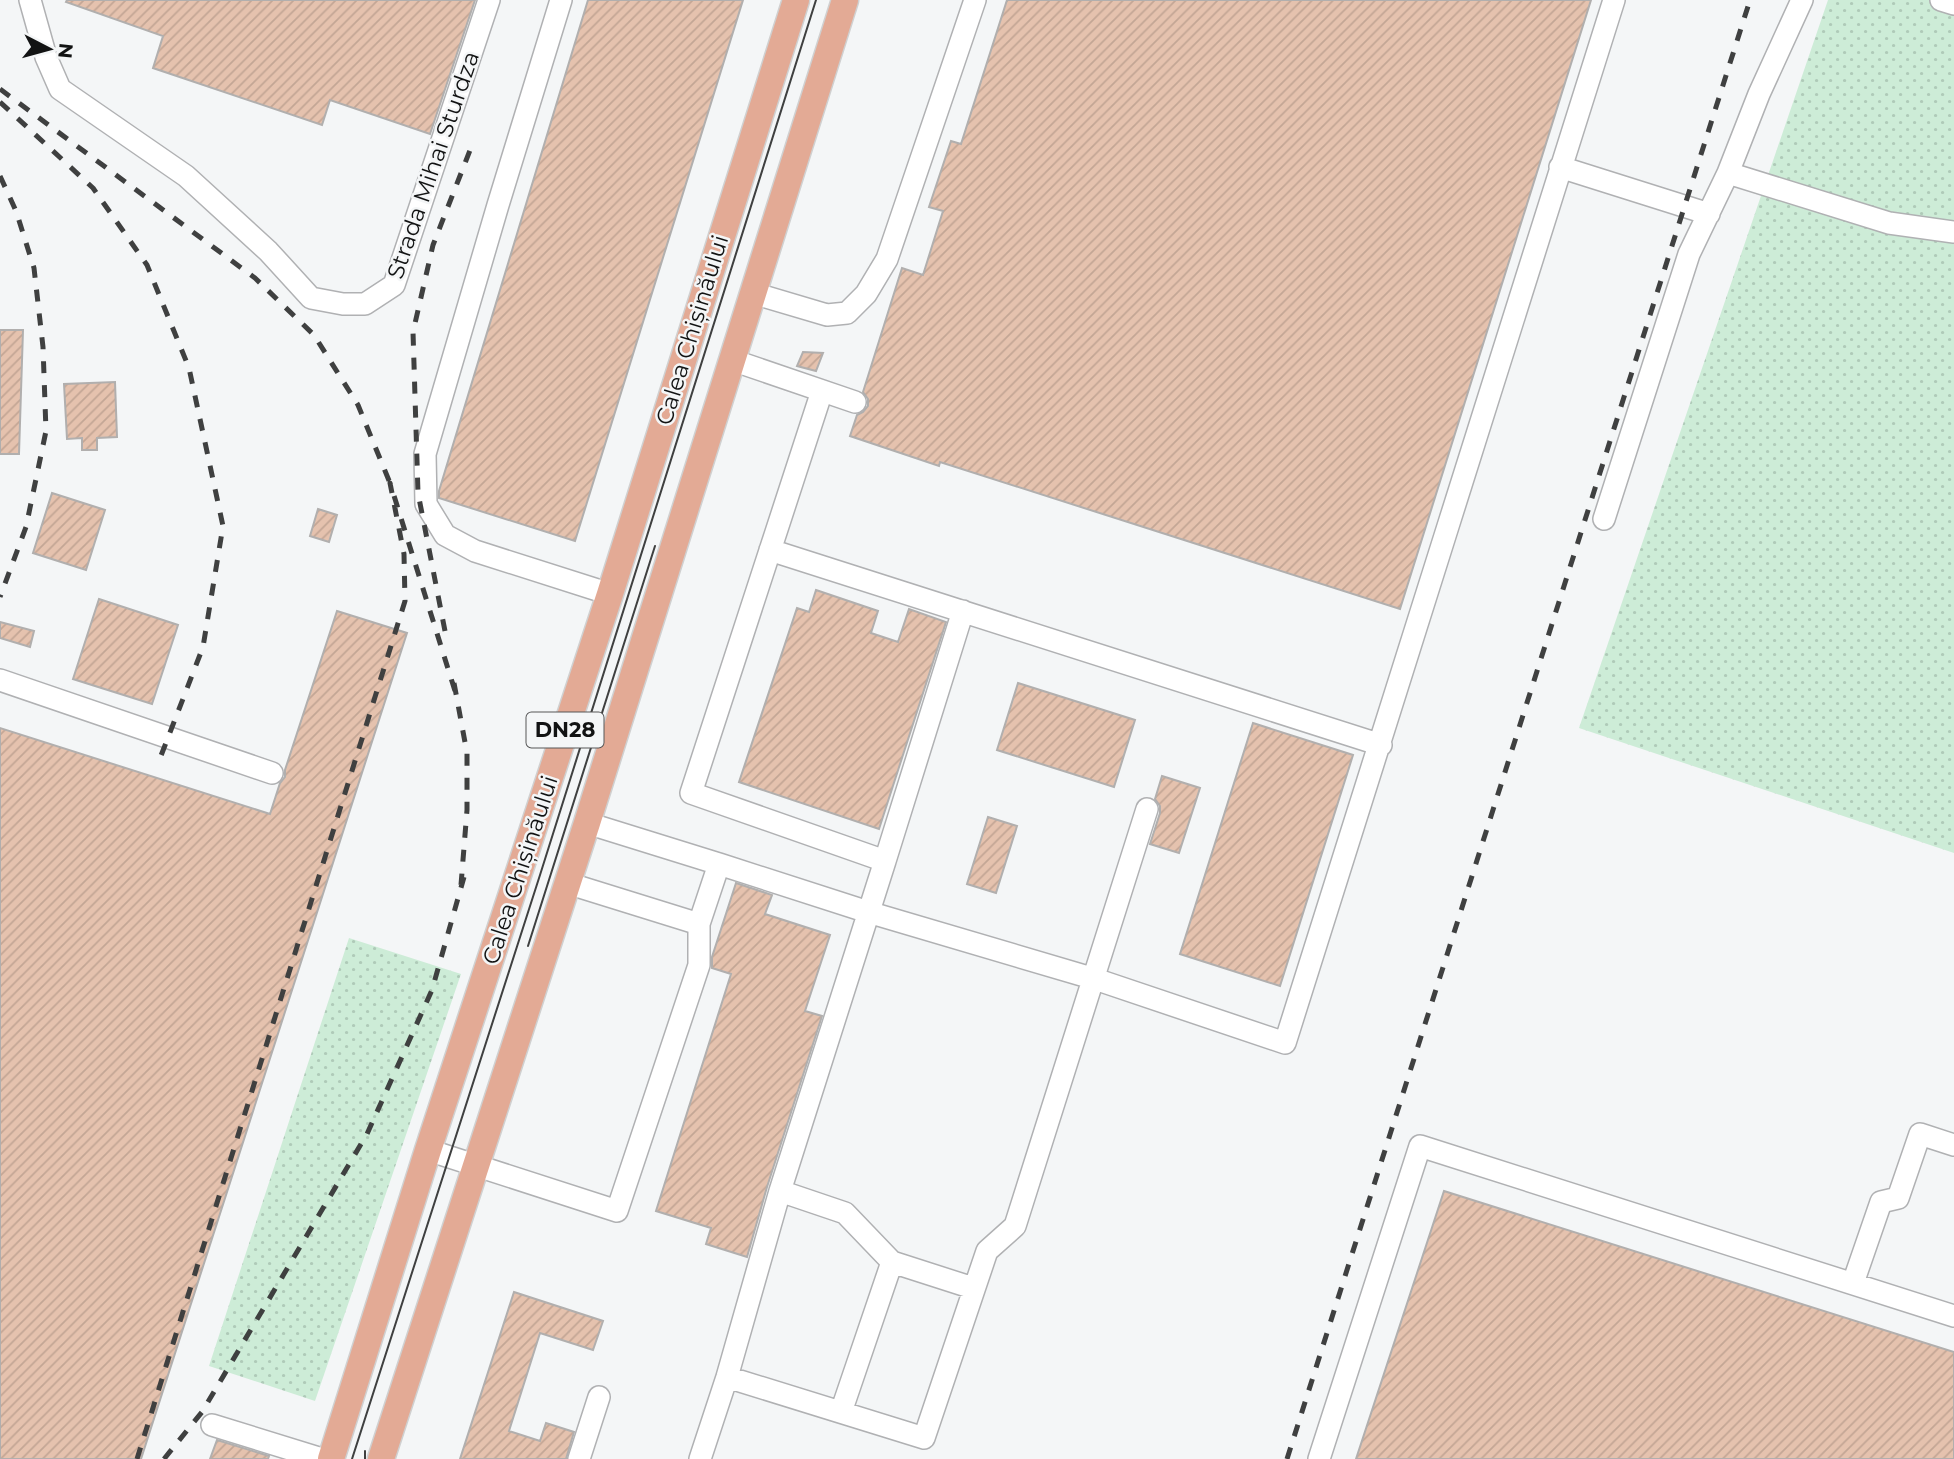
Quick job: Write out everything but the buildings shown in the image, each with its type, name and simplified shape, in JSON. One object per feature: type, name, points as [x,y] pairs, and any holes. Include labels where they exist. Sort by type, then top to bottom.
[{"type":"main road","name":"Calea Chișinăului","points":[[331,1459],[428,1150],[610,594],[796,0]]},
{"type":"main road","name":"Calea Chișinăului","points":[[381,1459],[587,823],[845,0]]},
{"type":"lane","name":"Strada Mihai Sturdza","points":[[30,0],[60,89],[186,176],[268,251],[311,298],[342,304],[365,304],[394,285],[489,0]]},
{"type":"lane","points":[[561,0],[425,454],[426,504],[445,534],[475,551],[610,594]]},
{"type":"lane","points":[[753,293],[827,315],[847,313],[866,294],[887,259],[975,0]]},
{"type":"lane","points":[[587,823],[868,912],[1095,979],[1285,1043],[1614,0]]},
{"type":"lane","points":[[1604,519],[1689,254],[1728,173],[1759,94],[1802,0]]},
{"type":"lane","points":[[1941,0],[1954,4]]},
{"type":"lane","points":[[1560,167],[1709,214]]},
{"type":"lane","points":[[1728,173],[1889,223],[1954,232]]},
{"type":"lane","points":[[732,360],[855,402]]},
{"type":"lane","points":[[822,391],[691,793],[885,861]]},
{"type":"lane","points":[[770,550],[1381,745]]},
{"type":"lane","points":[[700,1459],[727,1377],[780,1191],[963,611]]},
{"type":"lane","points":[[0,680],[272,773]]},
{"type":"lane","points":[[727,1377],[924,1438],[987,1251],[1015,1226],[1147,809]]},
{"type":"lane","points":[[428,1150],[617,1211],[699,965],[699,923],[719,864]]},
{"type":"lane","points":[[567,883],[699,923]]},
{"type":"lane","points":[[1853,1283],[1881,1202],[1898,1198],[1920,1134],[1954,1145]]},
{"type":"lane","points":[[1319,1459],[1420,1146],[1954,1316]]},
{"type":"lane","points":[[780,1191],[845,1213],[892,1262],[973,1288]]},
{"type":"lane","points":[[841,1412],[892,1262]]},
{"type":"lane","points":[[579,1459],[599,1397]]},
{"type":"lane","points":[[212,1425],[322,1459]]},
{"type":"green space","points":[[1828,0],[1954,0],[1954,853],[1579,728]]},
{"type":"green space","points":[[349,938],[461,974],[315,1401],[209,1366]]},
{"type":"tram line","points":[[352,1459],[540,875],[816,0]]},
{"type":"tram line","points":[[528,946],[655,546]]},
{"type":"tram line","points":[[365,1451],[365,1459]]},
{"type":"railway","points":[[1287,1459],[1750,0]]},
{"type":"railway","points":[[0,89],[255,278],[314,335],[358,405],[390,483]]},
{"type":"railway","points":[[0,102],[93,188],[147,265],[189,368],[223,526],[203,647],[157,766]]},
{"type":"railway","points":[[445,631],[418,493],[413,332],[433,245],[474,140]]},
{"type":"railway","points":[[0,176],[16,211],[34,268],[43,347],[46,431],[26,527],[0,597]]},
{"type":"railway","points":[[137,1459],[405,601],[404,554],[390,483],[455,691]]},
{"type":"railway","points":[[454,683],[467,753],[467,810],[461,885]]},
{"type":"railway","points":[[164,1459],[202,1412],[367,1134],[432,990],[464,877]]}]
